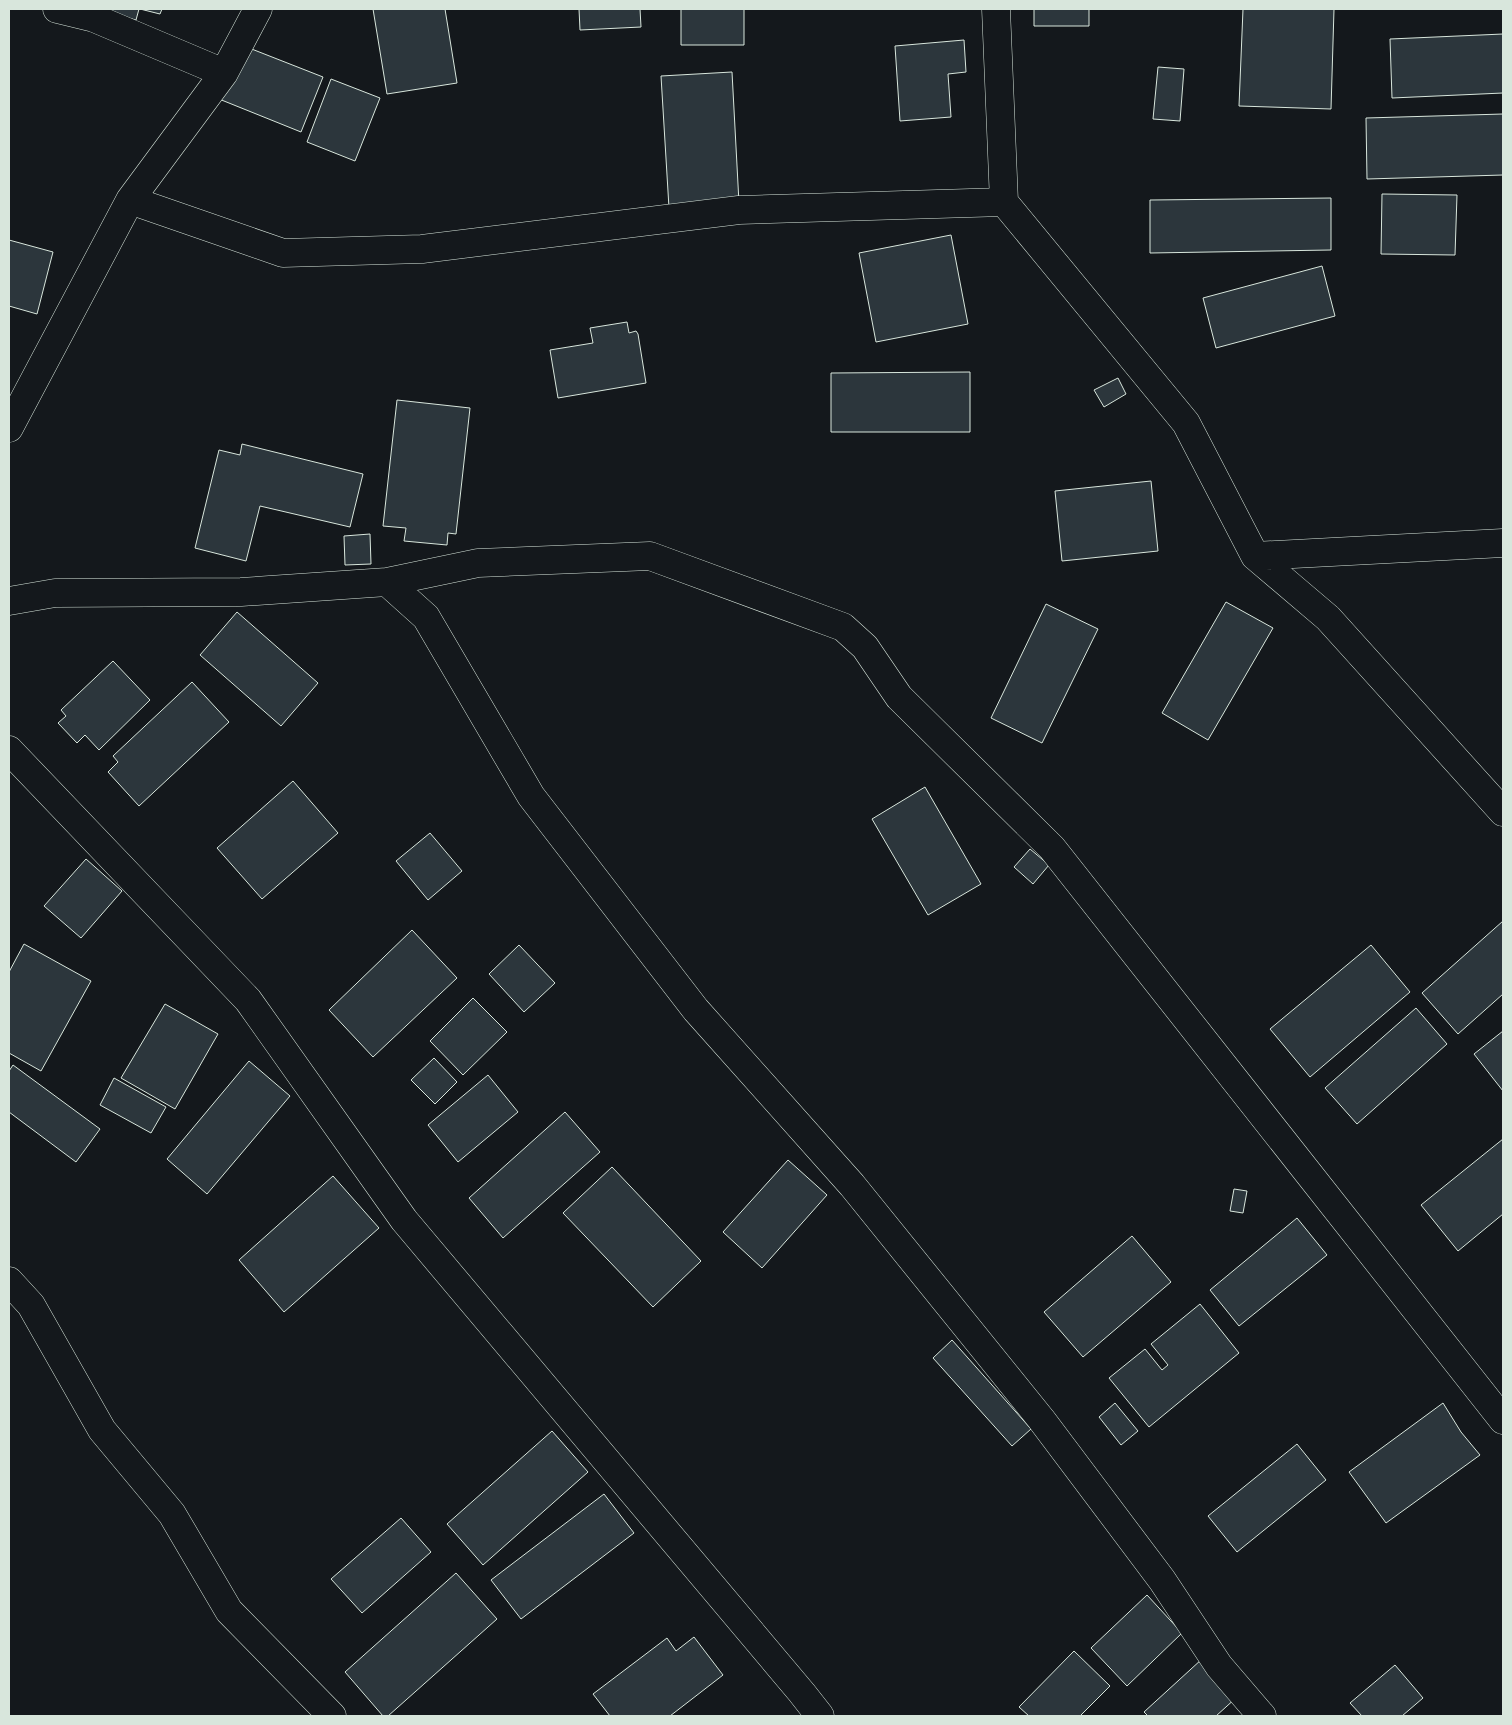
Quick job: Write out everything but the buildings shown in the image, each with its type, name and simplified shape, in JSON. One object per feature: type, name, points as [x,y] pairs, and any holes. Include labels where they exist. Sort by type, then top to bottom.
[{"type":"street","points":[[57,9],[94,18],[224,73]]},
{"type":"street","points":[[9,428],[130,200],[224,73],[258,9]]},
{"type":"street","points":[[996,9],[1004,202],[1186,424],[1255,556],[1328,618],[1503,812]]},
{"type":"street","points":[[130,200],[284,253],[422,249],[739,210],[1004,202]]},
{"type":"street","points":[[1255,556],[1503,543]]},
{"type":"street","points":[[9,601],[55,593],[241,592],[387,582],[478,563],[650,556],[843,627],[865,648],[899,697],[1052,848],[1503,1420]]},
{"type":"street","points":[[387,582],[426,617],[537,804],[696,1010],[852,1185],[1041,1419],[1162,1580],[1219,1666],[1262,1716]]},
{"type":"street","points":[[9,750],[248,1000],[404,1220],[796,1685],[820,1716]]},
{"type":"street","points":[[9,1280],[31,1304],[102,1430],[172,1514],[229,1611],[332,1716]]}]
